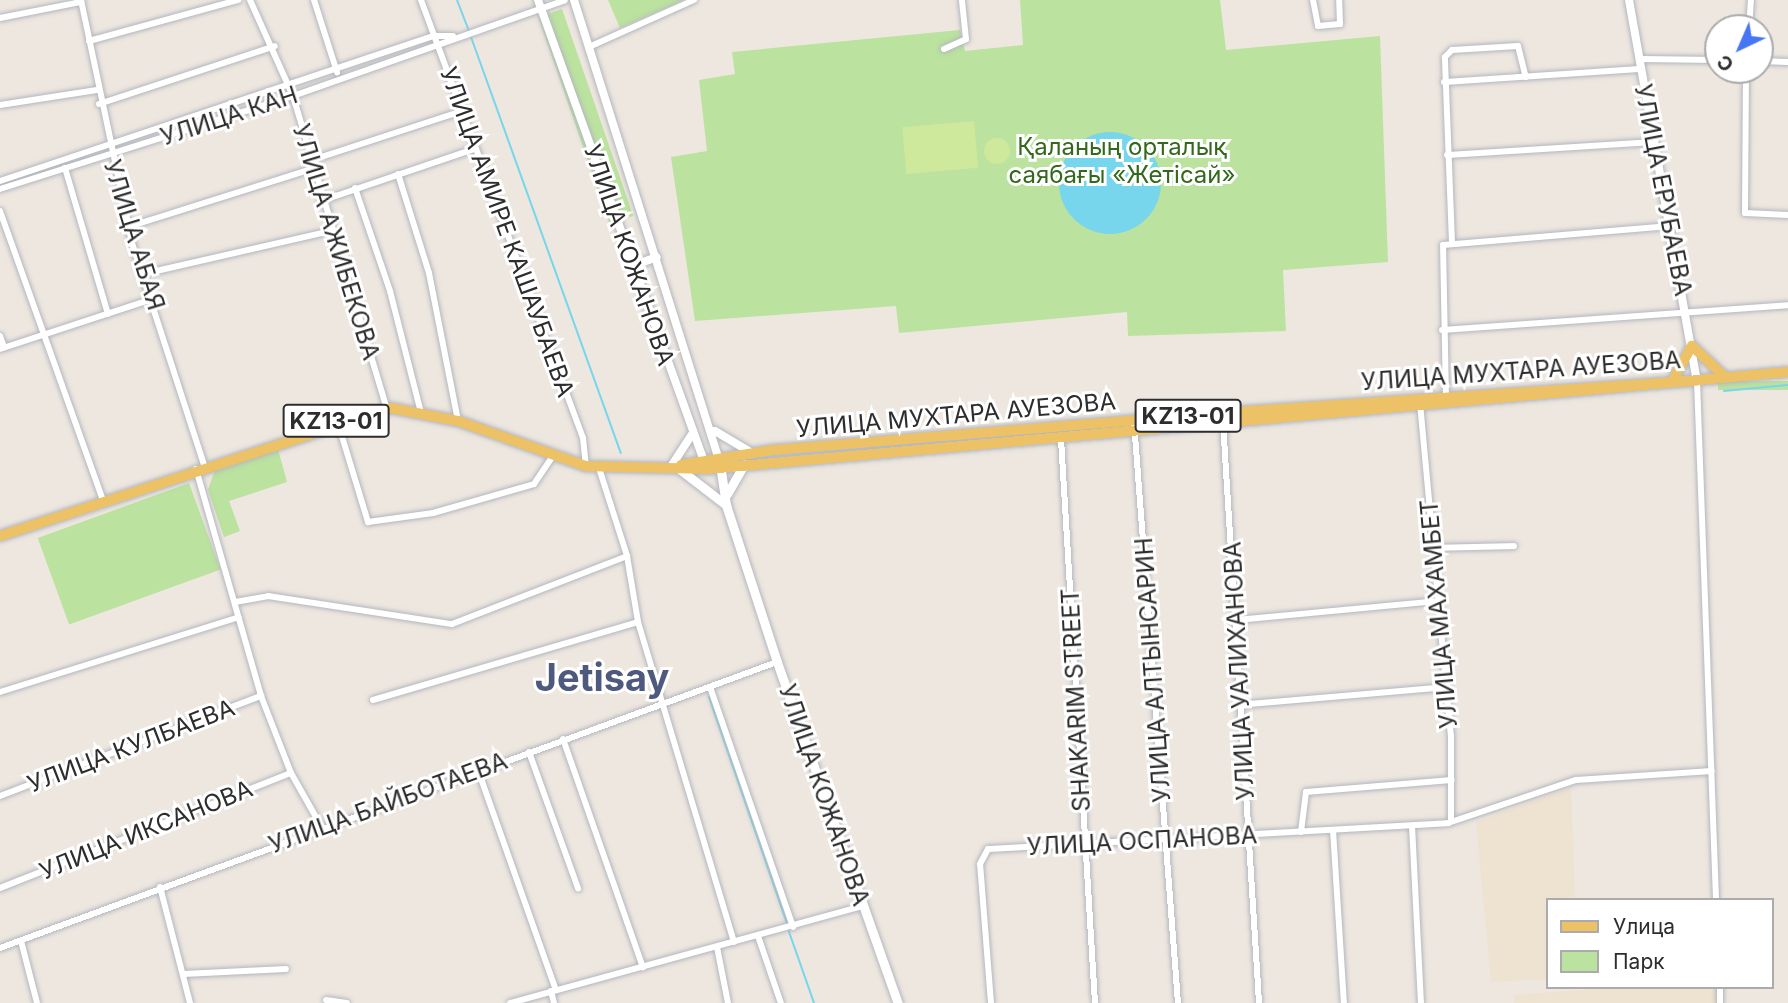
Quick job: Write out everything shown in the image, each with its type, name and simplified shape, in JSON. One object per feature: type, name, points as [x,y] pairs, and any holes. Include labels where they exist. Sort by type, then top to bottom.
[{"type":"main road","points":[[1674,378],[1692,346],[1710,369],[1728,378]]},
{"type":"main road","name":"УЛИЦА МУХТАРА АУЕЗОВА","points":[[676,465],[703,458],[752,453],[1135,427],[1788,372]]},
{"type":"main road","name":"УЛИЦА МУХТАРА АУЕЗОВА","points":[[1446,401],[1674,378],[1697,381]]},
{"type":"main road","name":"УЛИЦА МУХТАРА АУЕЗОВА","points":[[0,536],[337,421],[387,409],[420,409],[586,467],[676,465],[721,468],[1061,439],[1135,427]]},
{"type":"main road","name":"УЛИЦА КОЖАНОВА","points":[[718,457],[727,500],[778,662],[898,1003]]},
{"type":"main road","name":"УЛИЦА КОЖАНОВА","points":[[703,458],[714,494],[727,500]]},
{"type":"main road","points":[[727,500],[744,464]]},
{"type":"main road","points":[[676,465],[714,494]]},
{"type":"street","points":[[89,41],[238,0]]},
{"type":"street","name":"УЛИЦА АЖИБЕКОВА","points":[[250,0],[275,46],[293,96],[330,231],[387,409]]},
{"type":"street","points":[[314,0],[337,72]]},
{"type":"street","name":"УЛИЦА АМИРЕ КАШАУБАЕВА","points":[[421,0],[583,438],[586,467]]},
{"type":"street","name":"УЛИЦА КАН","points":[[0,189],[293,96],[438,46],[455,36],[539,4],[565,0]]},
{"type":"street","name":"УЛИЦА КОЖАНОВА","points":[[574,0],[715,431],[718,457]]},
{"type":"street","points":[[591,46],[694,0]]},
{"type":"street","points":[[944,49],[966,39],[962,0]]},
{"type":"street","points":[[1313,0],[1318,26],[1340,24],[1339,0]]},
{"type":"street","name":"УЛИЦА ЕРУБАЕВА","points":[[1629,0],[1697,381]]},
{"type":"street","points":[[0,18],[81,1]]},
{"type":"street","name":"УЛИЦА АБАЯ","points":[[81,1],[99,104],[128,227],[152,299],[200,467],[261,696],[291,772],[321,825]]},
{"type":"street","name":"УЛИЦА КОЖАНОВА","points":[[539,4],[635,265],[692,434],[703,458]]},
{"type":"street","name":"УЛИЦА КАН","points":[[0,181],[337,72],[434,36],[455,36]]},
{"type":"street","points":[[99,104],[275,46]]},
{"type":"street","points":[[1452,243],[1444,82],[1446,57],[1465,49],[1522,47],[1526,77]]},
{"type":"street","points":[[1639,59],[1704,60]]},
{"type":"street","points":[[1444,82],[1640,69]]},
{"type":"street","points":[[1746,84],[1745,213],[1752,216],[1788,215]]},
{"type":"street","points":[[0,105],[97,90]]},
{"type":"street","points":[[309,161],[462,111]]},
{"type":"street","points":[[1447,155],[1655,142]]},
{"type":"street","points":[[321,201],[474,149]]},
{"type":"street","points":[[65,168],[108,314]]},
{"type":"street","points":[[128,227],[312,169]]},
{"type":"street","points":[[398,174],[429,272],[458,421]]},
{"type":"street","points":[[355,188],[390,291],[420,409]]},
{"type":"street","points":[[0,211],[103,500]]},
{"type":"street","points":[[1446,401],[1441,247],[1452,243],[1670,226]]},
{"type":"street","points":[[143,274],[330,231]]},
{"type":"street","points":[[635,265],[657,257]]},
{"type":"street","points":[[0,336],[2,348],[152,299]]},
{"type":"street","points":[[1442,330],[1686,315],[1788,305]]},
{"type":"street","points":[[1697,381],[1716,898]]},
{"type":"street","name":"УЛИЦА МАХАМБЕТ","points":[[1420,403],[1447,687],[1452,780],[1451,819]]},
{"type":"street","name":"УЛИЦА УАЛИХАНОВА","points":[[1222,419],[1237,621],[1238,705],[1259,1003]]},
{"type":"street","points":[[337,421],[368,522],[433,513],[534,484],[552,457]]},
{"type":"street","name":"УЛИЦА АЛТЫНСАРИН","points":[[1135,427],[1178,1003]]},
{"type":"street","points":[[715,431],[752,453]]},
{"type":"street","points":[[676,465],[692,434]]},
{"type":"street","name":"SHAKARIM STREET","points":[[1061,439],[1095,1003]]},
{"type":"street","points":[[599,467],[627,556],[638,622],[665,703],[734,942]]},
{"type":"street","points":[[1433,548],[1514,546]]},
{"type":"street","points":[[235,602],[281,597],[452,624],[627,556]]},
{"type":"street","points":[[1237,621],[1439,601]]},
{"type":"street","points":[[0,692],[239,617]]},
{"type":"street","points":[[373,700],[638,622]]},
{"type":"street","name":"УЛИЦА БАЙБОТАЕВА","points":[[0,948],[321,825],[778,662]]},
{"type":"street","points":[[710,687],[793,927]]},
{"type":"street","points":[[1238,705],[1447,687]]},
{"type":"street","name":"УЛИЦА КУЛБАЕВА","points":[[0,796],[261,696]]},
{"type":"street","points":[[563,739],[643,967]]},
{"type":"street","points":[[529,752],[578,888]]},
{"type":"street","points":[[478,770],[553,991],[554,1003]]},
{"type":"street","name":"УЛИЦА ОСПАНОВА","points":[[991,1003],[981,857],[988,849],[1412,826],[1451,819],[1576,780],[1712,771]]},
{"type":"street","name":"УЛИЦА ИКСАНОВА","points":[[0,888],[291,772]]},
{"type":"street","points":[[1301,832],[1306,792],[1452,780]]},
{"type":"street","points":[[1412,826],[1421,1003]]},
{"type":"street","points":[[1333,831],[1344,1003]]},
{"type":"street","points":[[160,887],[190,1003]]},
{"type":"street","points":[[510,1003],[862,906]]},
{"type":"street","points":[[758,936],[781,1003]]},
{"type":"street","points":[[21,941],[37,1003]]},
{"type":"street","points":[[717,947],[728,1003]]},
{"type":"street","points":[[183,974],[286,969]]},
{"type":"street","points":[[326,1000],[347,1003]]},
{"type":"shaded area","points":[[1571,788],[1575,898],[1546,898],[1546,979],[1491,982],[1476,822]]},
{"type":"shaded area","points":[[1594,989],[1723,989],[1724,1003],[1514,1003],[1514,995]]},
{"type":"green space","points":[[608,0],[684,0],[620,28]]},
{"type":"green space","name":"Қаланың орталық саябағы «Жетісай»","points":[[1020,0],[1220,0],[1226,50],[1380,36],[1388,262],[1283,270],[1286,331],[1128,336],[1127,312],[899,333],[896,306],[695,321],[671,157],[707,151],[699,80],[735,74],[732,52],[960,30],[965,51],[1023,45]]},
{"type":"green space","points":[[562,9],[633,216],[610,224],[538,17]]},
{"type":"green space","points":[[974,121],[978,168],[906,174],[902,127]]},
{"type":"green space","points":[[997,138],[1007,141],[1010,151],[1007,161],[997,164],[987,161],[984,151],[987,141]]},
{"type":"green space","points":[[1718,381],[1788,381],[1788,390],[1718,390]]},
{"type":"green space","points":[[278,449],[287,482],[229,501],[240,531],[224,537],[208,490],[215,469]]},
{"type":"green space","points":[[189,483],[220,569],[69,625],[38,538]]},
{"type":"water","points":[[1110,132],[1129,136],[1146,147],[1157,164],[1161,183],[1157,202],[1146,219],[1129,230],[1110,234],[1091,230],[1074,219],[1063,202],[1059,183],[1063,164],[1074,147],[1091,136]]},
{"type":"waterway","points":[[457,0],[469,32]]},
{"type":"waterway","points":[[471,37],[621,453]]},
{"type":"waterway","points":[[1724,391],[1788,385]]},
{"type":"waterway","points":[[709,697],[787,924]]},
{"type":"waterway","points":[[788,929],[814,1003]]},
{"type":"district","name":"Jetisay","points":[[602,678]]}]
